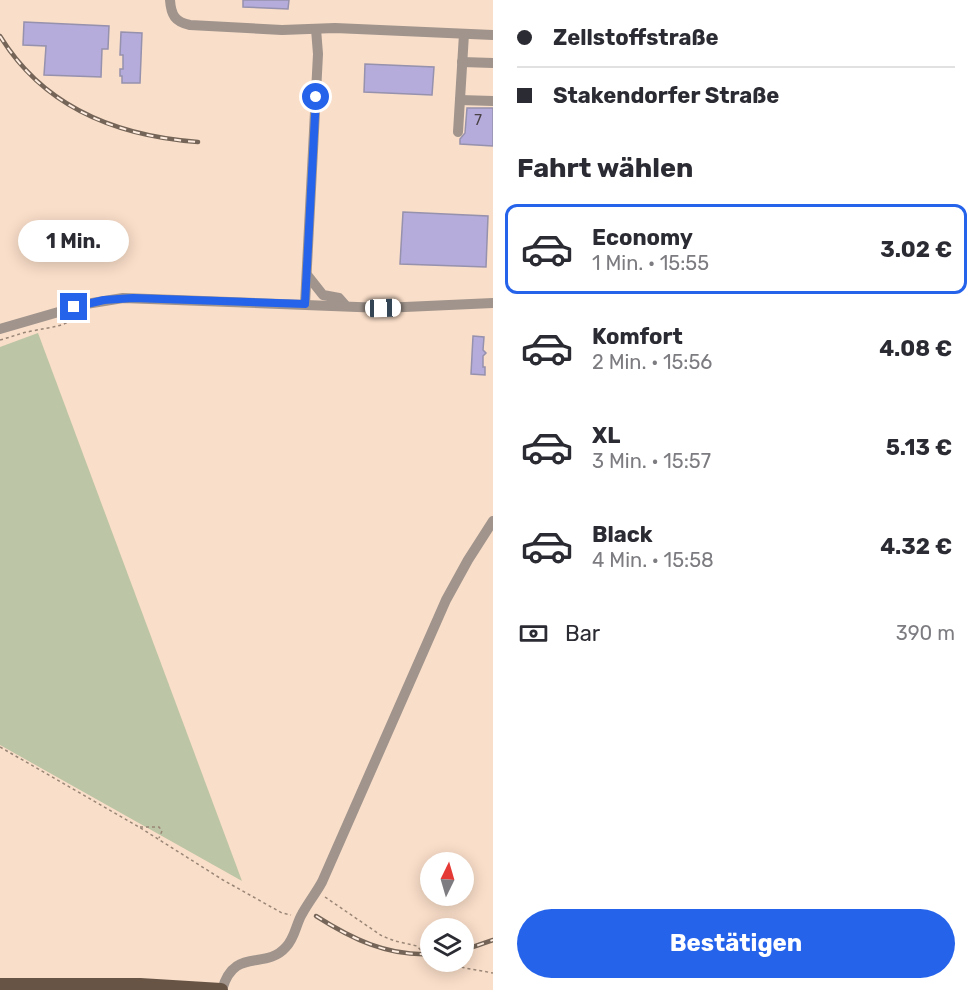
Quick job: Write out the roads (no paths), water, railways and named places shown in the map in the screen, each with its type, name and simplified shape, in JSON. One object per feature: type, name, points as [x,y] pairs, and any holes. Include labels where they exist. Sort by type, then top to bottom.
[{"type":"main road","points":[[0,985],[103,984],[221,990]]},
{"type":"street","points":[[170,0],[175,18],[184,24],[493,35]]},
{"type":"street","points":[[305,304],[318,54],[316,29]]},
{"type":"street","points":[[458,132],[464,34]]},
{"type":"street","points":[[462,62],[493,63]]},
{"type":"street","points":[[460,100],[493,101]]},
{"type":"street","points":[[307,276],[323,295],[339,298],[346,306]]},
{"type":"street","points":[[0,329],[86,303],[113,299],[398,307],[493,303]]},
{"type":"street","points":[[221,990],[228,974],[237,965],[274,956],[290,942],[300,918],[317,892],[447,600],[493,520]]},
{"type":"railway","points":[[0,36],[18,61],[38,82],[61,100],[85,114],[139,133],[198,142]]},
{"type":"railway","points":[[316,916],[370,944],[399,952],[420,954]]},
{"type":"railway","points":[[474,947],[493,940]]}]
